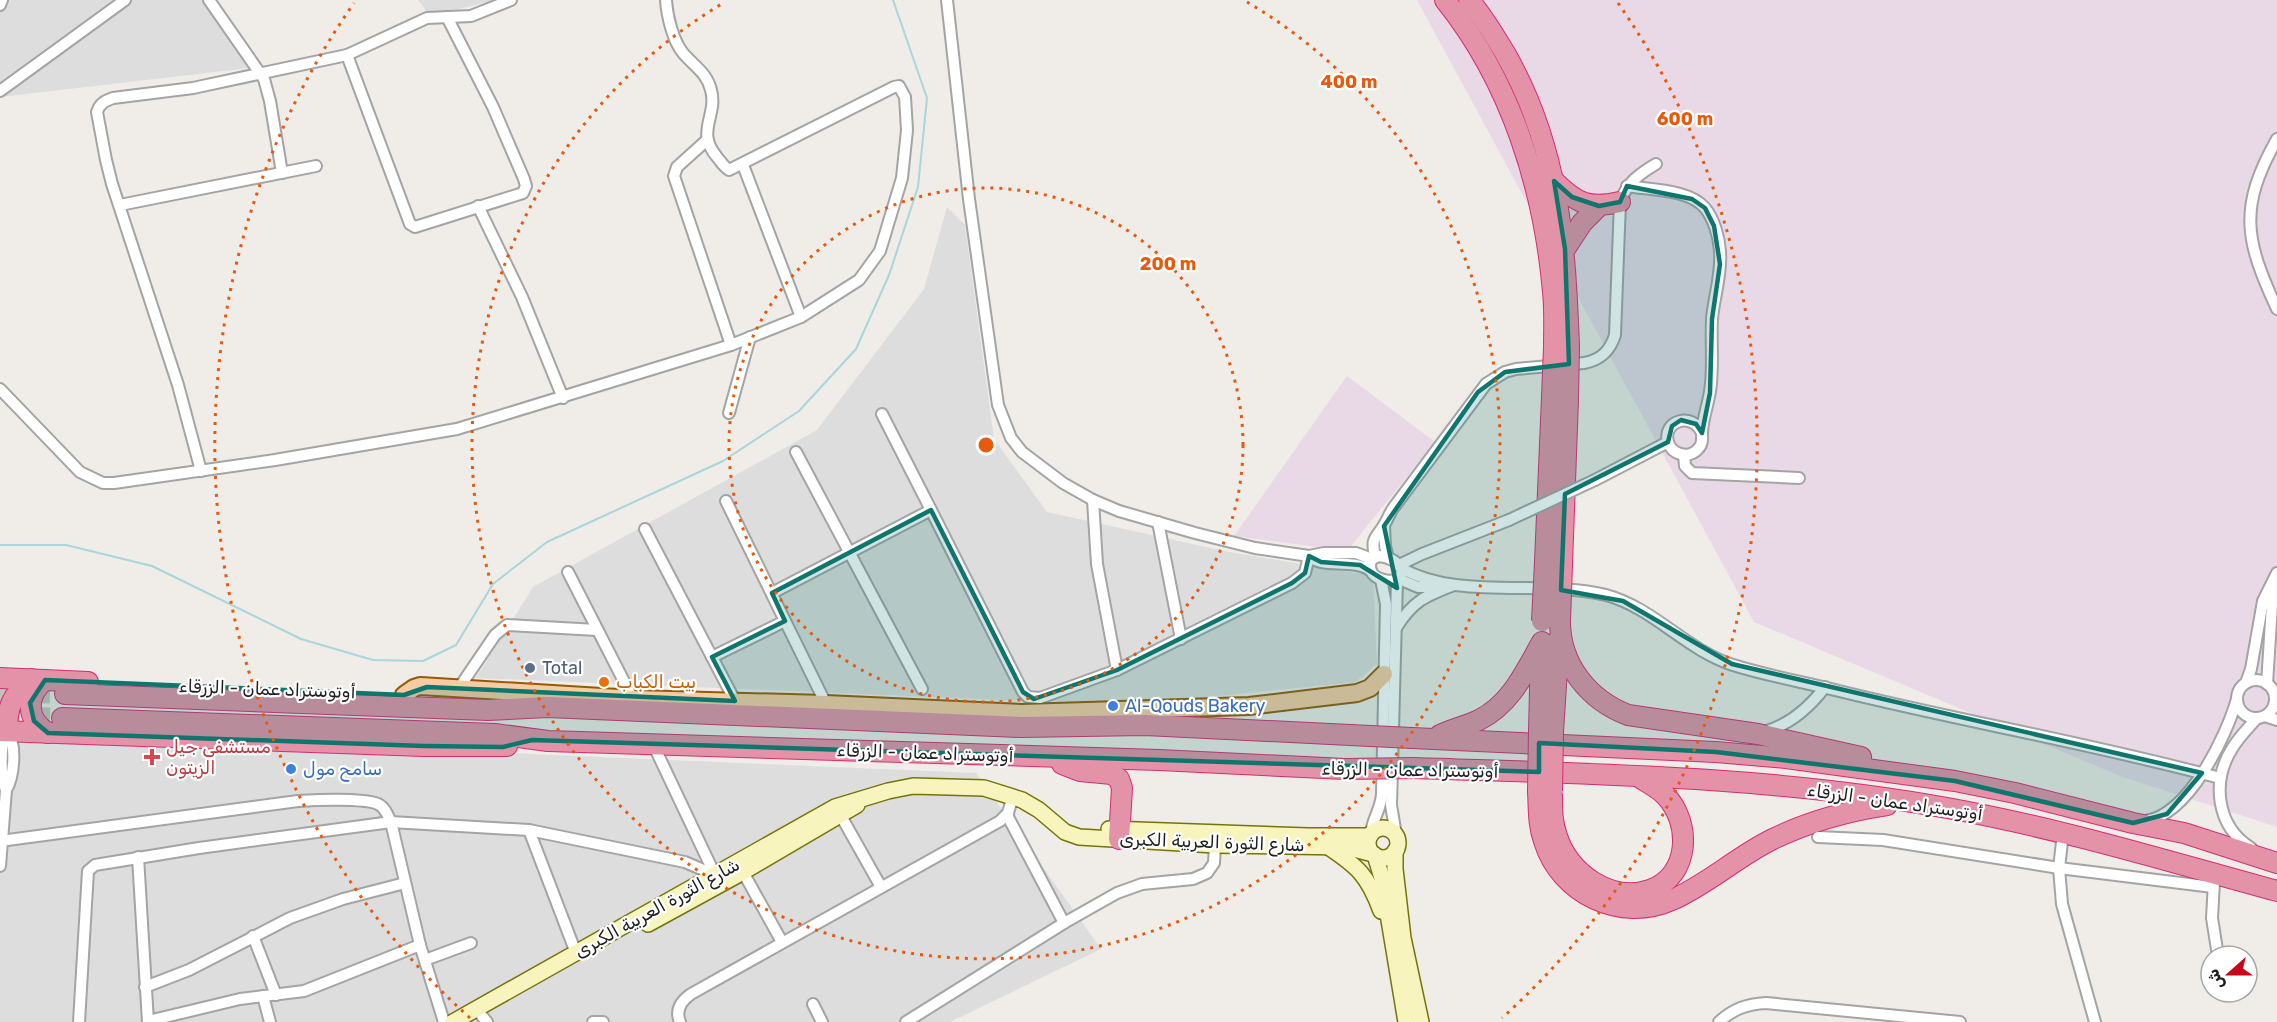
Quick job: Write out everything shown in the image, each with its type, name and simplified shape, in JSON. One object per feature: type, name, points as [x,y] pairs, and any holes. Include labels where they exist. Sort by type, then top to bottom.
[{"type":"highway","points":[[1445,0],[1483,56],[1509,108],[1532,169],[1562,347]]},
{"type":"highway","points":[[1468,0],[1494,34],[1519,78],[1538,122],[1554,181],[1565,249],[1553,563],[1554,625],[1546,732],[1545,791],[1540,823],[1551,858],[1562,874],[1590,897],[1607,905],[1641,908],[1673,899],[1746,854],[1797,828],[1851,811],[1908,801]]},
{"type":"highway","points":[[1554,181],[1579,200],[1599,206]]},
{"type":"highway","points":[[1565,249],[1582,222],[1599,206],[1624,194]]},
{"type":"highway","points":[[1434,738],[1478,720],[1505,701],[1516,688],[1554,625]]},
{"type":"highway","points":[[1554,625],[1580,680],[1592,694],[1609,707],[1629,715],[1758,734],[1877,761],[1911,774]]},
{"type":"highway","points":[[1542,642],[1546,732]]},
{"type":"highway","name":"أوتوستراد عمان - الزرقاء","points":[[0,678],[500,700],[534,707]]},
{"type":"highway","points":[[4,718],[17,694],[38,680]]},
{"type":"highway","points":[[38,680],[30,703],[34,721],[48,733]]},
{"type":"highway","name":"أوتوستراد عمان - الزرقاء","points":[[66,694],[488,710],[636,705],[1021,727],[1144,717],[1350,735],[1716,752],[1786,758],[1911,774],[2015,793],[2133,824],[2184,833],[2274,862]]},
{"type":"highway","name":"أوتوستراد عمان - الزرقاء","points":[[4,718],[48,733],[424,747],[503,747],[532,740]]},
{"type":"highway","name":"أوتوستراد عمان - الزرقاء","points":[[62,718],[495,734],[532,740],[653,743],[817,756],[1159,760],[1345,769],[1414,768],[1637,776],[1764,784],[1908,801],[2010,820],[2062,833],[2214,880],[2277,891]]},
{"type":"highway","points":[[1052,757],[1069,768],[1112,774],[1119,779],[1122,788],[1124,834]]},
{"type":"highway","points":[[1124,834],[1132,779],[1145,766],[1159,760]]},
{"type":"highway","points":[[1545,791],[1557,837],[1572,865],[1597,884],[1625,894],[1638,893],[1652,889],[1675,872],[1682,858],[1684,835],[1675,809],[1666,796],[1637,776]]},
{"type":"main road","points":[[404,695],[420,686],[636,705],[735,701],[1144,717],[1349,695],[1370,688],[1384,674]]},
{"type":"main road","name":"شارع الثورة العربية الكبرى","points":[[453,1022],[835,807],[896,789],[939,785],[984,788],[1013,796],[1031,805],[1054,823],[1087,829],[1215,845],[1355,848],[1374,855]]},
{"type":"main road","name":"شارع الثورة العربية الكبرى","points":[[480,1020],[841,816],[864,800]]},
{"type":"main road","points":[[1407,1022],[1382,878],[1369,847],[1370,835],[1381,828],[1395,835],[1398,843],[1395,851],[1395,869],[1403,938],[1421,1022]]},
{"type":"main road","name":"شارع الثورة العربية الكبرى","points":[[1124,834],[1370,835]]},
{"type":"main road","points":[[1327,846],[1345,858],[1367,879],[1375,894],[1391,939]]},
{"type":"main road","points":[[1374,855],[1383,858],[1395,851]]},
{"type":"street","points":[[0,5],[2,0]]},
{"type":"street","points":[[0,91],[125,0]]},
{"type":"street","points":[[210,0],[261,72],[269,94],[282,173]]},
{"type":"street","points":[[201,471],[178,385],[106,160],[97,112],[99,106],[104,101],[193,88],[347,55],[417,21],[434,17],[471,16],[511,0]]},
{"type":"street","points":[[0,389],[80,472],[103,483],[114,483],[457,429],[731,345],[801,317],[859,280],[880,251],[902,178],[907,130],[904,93],[899,86],[894,87],[733,170],[726,168],[712,152],[707,140],[706,129],[713,99],[711,89],[706,76],[678,45],[666,0]]},
{"type":"street","points":[[947,0],[969,199],[999,405],[1011,438],[1022,452],[1063,483],[1119,511],[1228,542],[1309,556],[1324,553],[1356,553],[1373,558],[1388,558],[1420,578],[1455,585],[1576,591],[1608,596],[1638,607],[1721,660],[1825,687],[2220,778]]},
{"type":"street","points":[[347,55],[410,224],[415,227],[523,193],[526,186],[493,107],[447,17]]},
{"type":"street","points":[[2277,139],[2256,182],[2248,219],[2249,234],[2256,261],[2277,309]]},
{"type":"street","points":[[707,140],[676,168],[674,176],[731,345]]},
{"type":"street","points":[[1370,570],[1373,541],[1398,500],[1486,384],[1495,377],[1516,369],[1584,363],[1593,361],[1608,351],[1615,335],[1624,194],[1641,172],[1656,164]]},
{"type":"street","points":[[742,165],[801,317]]},
{"type":"street","points":[[120,205],[316,166]]},
{"type":"street","points":[[1624,194],[1678,194],[1692,199],[1705,208],[1718,238],[1720,264],[1712,319],[1712,380],[1702,444],[1690,454],[1684,455],[1674,451],[1668,442],[1669,431],[1681,420],[1696,424],[1702,433]]},
{"type":"street","points":[[478,206],[522,297],[563,398]]},
{"type":"street","points":[[729,413],[750,337]]},
{"type":"street","points":[[882,414],[1023,692],[1034,699],[1117,670],[1299,579],[1308,566],[1309,556]]},
{"type":"street","points":[[1400,566],[1422,554],[1509,520],[1595,480],[1668,442]]},
{"type":"street","points":[[796,452],[922,689]]},
{"type":"street","points":[[1684,455],[1685,466],[1692,473],[1799,477]]},
{"type":"street","points":[[1093,500],[1097,564],[1117,670]]},
{"type":"street","points":[[726,501],[826,704]]},
{"type":"street","points":[[772,593],[931,510]]},
{"type":"street","points":[[1158,522],[1181,639]]},
{"type":"street","points":[[1384,526],[1388,558]]},
{"type":"street","points":[[645,530],[735,701]]},
{"type":"street","points":[[1309,556],[1312,560],[1321,562],[1354,563],[1370,570],[1381,580],[1386,604],[1382,801],[1370,835]]},
{"type":"street","points":[[1395,835],[1391,806],[1398,580],[1402,572],[1400,566]]},
{"type":"street","points":[[568,572],[636,705]]},
{"type":"street","points":[[2133,824],[2167,814],[2202,773],[2223,738],[2238,693],[2246,683],[2251,669],[2263,601],[2277,574]]},
{"type":"street","points":[[2274,862],[2242,842],[2229,827],[2221,808],[2220,778],[2233,747],[2273,706],[2272,605],[2277,574]]},
{"type":"street","points":[[1381,580],[1398,580],[1425,588],[1455,585]]},
{"type":"street","points":[[1396,628],[1418,601],[1429,594],[1455,585]]},
{"type":"street","points":[[712,657],[785,621]]},
{"type":"street","points":[[459,688],[495,635],[507,625],[597,630]]},
{"type":"street","points":[[2246,683],[2257,680],[2273,688]]},
{"type":"street","points":[[1758,734],[1780,726],[1800,713],[1825,687]]},
{"type":"street","points":[[2237,699],[2245,715],[2277,720]]},
{"type":"street","points":[[0,866],[4,718]]},
{"type":"street","points":[[653,743],[715,875]]},
{"type":"street","points":[[680,1022],[677,1013],[686,997],[1007,815],[1013,796]]},
{"type":"street","points":[[1,841],[298,801],[330,800],[377,804],[387,813],[391,822],[420,945],[444,1022]]},
{"type":"street","points":[[1007,815],[1064,923]]},
{"type":"street","points":[[841,816],[881,887]]},
{"type":"street","points":[[79,1022],[88,871],[95,865],[391,822],[529,830],[685,862],[715,875]]},
{"type":"street","points":[[529,830],[576,954]]},
{"type":"street","points":[[2062,833],[2059,868],[2062,904],[2095,1022]]},
{"type":"street","points":[[1818,837],[1883,840],[2059,868],[2214,880],[2212,918],[2216,944]]},
{"type":"street","points":[[906,1022],[1064,923],[1128,888],[1154,881],[1181,881],[1200,876],[1212,868],[1215,845]]},
{"type":"street","points":[[138,857],[148,1022],[217,1004],[297,993],[420,945]]},
{"type":"street","points":[[743,872],[782,942]]},
{"type":"street","points":[[145,987],[189,970],[290,918],[405,883]]},
{"type":"street","points":[[253,936],[276,995]]},
{"type":"street","points":[[425,960],[471,943]]},
{"type":"street","points":[[263,996],[270,1022]]},
{"type":"street","points":[[1719,1022],[1729,1013],[1741,1007],[1766,1003],[1904,1019],[1960,1022]]},
{"type":"street","points":[[813,1004],[822,1022]]},
{"type":"street","points":[[593,1022],[603,1022]]},
{"type":"highlighted area","points":[[1554,181],[1572,197],[1599,206],[1620,202],[1627,186],[1692,199],[1705,208],[1714,226],[1720,264],[1712,319],[1710,393],[1702,433],[1696,424],[1681,420],[1672,426],[1668,442],[1565,494],[1561,590],[1623,601],[1732,664],[2202,773],[2167,814],[2133,823],[1955,781],[1716,752],[1539,743],[1539,772],[532,740],[503,747],[424,746],[48,733],[34,721],[30,703],[45,680],[404,695],[427,687],[735,701],[712,657],[785,621],[772,593],[931,510],[1023,692],[1034,699],[1117,670],[1292,583],[1305,573],[1309,556],[1321,562],[1360,565],[1397,588],[1384,526],[1478,392],[1505,372],[1569,364],[1565,249]]},
{"type":"shaded area","points":[[0,0],[202,0],[258,67],[0,97]]},
{"type":"shaded area","points":[[418,0],[495,0],[430,16]]},
{"type":"shaded area","points":[[1417,0],[2277,0],[2277,827],[2120,776],[1754,622]]},
{"type":"shaded area","points":[[947,207],[965,225],[994,439],[1047,512],[1229,552],[1373,576],[1377,664],[1356,682],[1129,705],[476,678],[533,587],[817,430],[924,289]]},
{"type":"shaded area","points":[[1347,376],[1435,442],[1347,551],[1234,536]]},
{"type":"shaded area","points":[[0,737],[82,744],[460,751],[976,773],[1101,949],[950,1022],[0,1022]]},
{"type":"waterway","points":[[0,545],[66,545],[152,566],[301,639],[373,660],[423,661],[456,645],[493,584],[547,542],[723,461],[799,411],[856,349],[889,275],[918,187],[927,98],[893,0]]},
{"type":"tunnel","points":[[0,692],[65,694]]},
{"type":"tunnel","points":[[0,716],[62,718]]},
{"type":"place","name":"Total","points":[[530,668]]},
{"type":"place","name":"بيت الكباب","points":[[604,682]]},
{"type":"place","name":"Al-Qouds Bakery","points":[[1113,706]]},
{"type":"place","name":"مستشفى جيل الزيتون","points":[[152,757]]},
{"type":"place","name":"سامح مول","points":[[291,769]]}]
